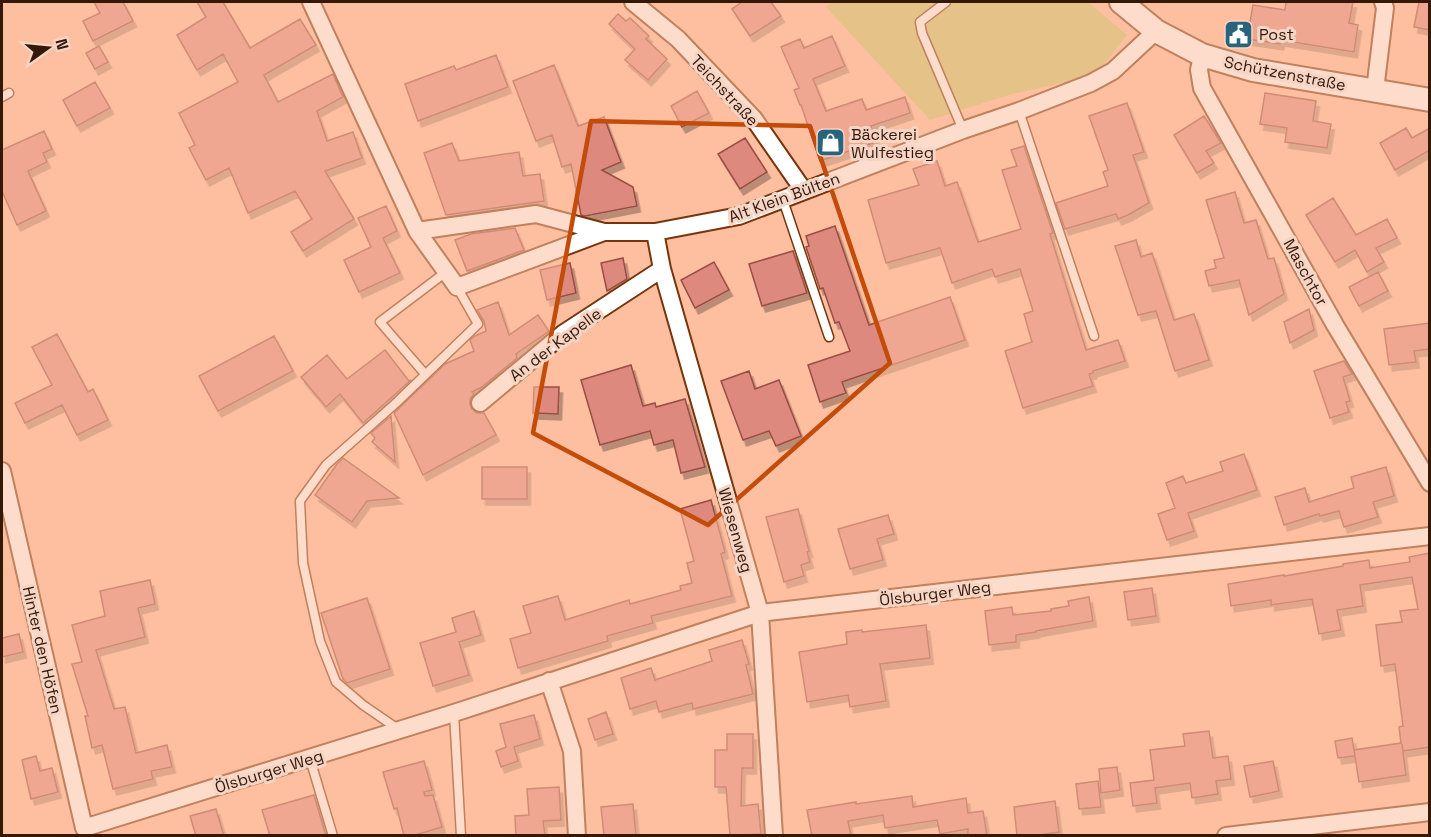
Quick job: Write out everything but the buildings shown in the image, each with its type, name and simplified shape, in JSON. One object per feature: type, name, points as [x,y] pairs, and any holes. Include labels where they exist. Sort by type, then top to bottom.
[{"type":"street","points":[[311,2],[417,231],[457,287],[604,232]]},
{"type":"street","name":"Teichstraße","points":[[633,2],[678,39],[754,119],[804,191]]},
{"type":"street","name":"Schützenstraße","points":[[1120,2],[1156,31],[1202,56],[1253,70],[1430,100]]},
{"type":"street","points":[[1375,90],[1385,8],[1383,2]]},
{"type":"street","name":"Alt Klein Bülten","points":[[417,231],[537,214],[604,232],[655,232],[739,216],[1091,83],[1113,71],[1156,31]]},
{"type":"street","name":"Maschtor","points":[[1202,56],[1199,70],[1202,88],[1335,326],[1430,483]]},
{"type":"street","name":"Wiesenweg","points":[[655,232],[662,269],[760,613],[774,836]]},
{"type":"street","name":"An der Kapelle","points":[[480,403],[564,333],[662,269]]},
{"type":"street","name":"Hinter den Höfen","points":[[2,471],[84,828]]},
{"type":"street","name":"Ölsburger Weg","points":[[84,828],[310,759],[760,613],[1430,536]]},
{"type":"street","points":[[549,681],[572,751],[577,836]]},
{"type":"street","points":[[1227,836],[1430,812]]},
{"type":"lane","points":[[946,2],[920,22],[922,33],[963,130]]},
{"type":"lane","points":[[1019,111],[1094,336]]},
{"type":"lane","points":[[783,200],[829,337]]},
{"type":"lane","points":[[425,374],[380,322],[446,272]]},
{"type":"lane","points":[[399,730],[363,705],[336,682],[320,641],[303,563],[300,501],[326,465],[396,403],[478,324],[457,287]]},
{"type":"lane","points":[[454,713],[461,836]]},
{"type":"lane","points":[[310,759],[333,836]]},
{"type":"highlighted area","points":[[591,121],[810,126],[890,363],[708,525],[533,433]]},
{"type":"shaded area","points":[[832,2],[1088,2],[1127,35],[1103,66],[1076,80],[1012,94],[930,120],[826,7]]},
{"type":"place","name":"Post","points":[[1238,34]]},
{"type":"place","name":"Bäckerei Wulfestieg","points":[[830,143]]}]
